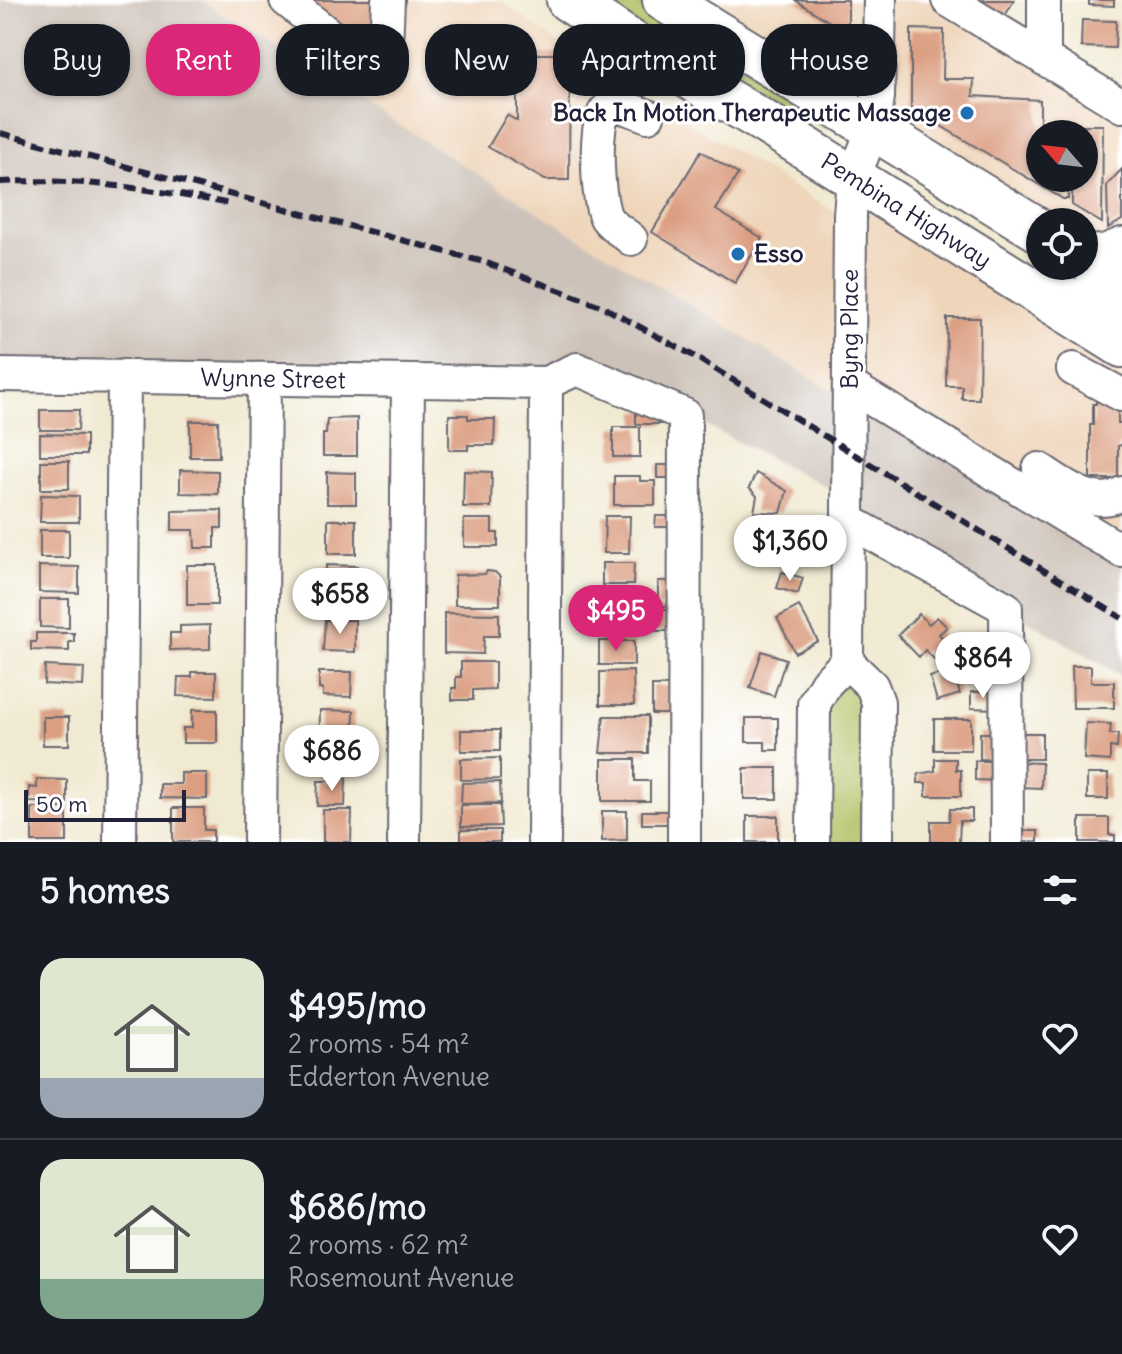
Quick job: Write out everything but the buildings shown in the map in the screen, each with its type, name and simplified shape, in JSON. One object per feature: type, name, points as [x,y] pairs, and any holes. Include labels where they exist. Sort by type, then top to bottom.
[{"type":"main road","name":"Pembina Highway","points":[[568,0],[654,57],[1122,346]]},
{"type":"main road","points":[[664,0],[1026,222]]},
{"type":"main road","points":[[1098,264],[1122,279]]},
{"type":"main road","points":[[1047,297],[1122,304]]},
{"type":"street","points":[[286,0],[362,59],[383,54],[388,0]]},
{"type":"street","name":"Byng Place","points":[[847,662],[850,214],[853,179],[873,129],[878,97],[880,0]]},
{"type":"street","points":[[948,0],[1122,106]]},
{"type":"street","points":[[1044,0],[1044,59]]},
{"type":"street","points":[[631,239],[606,218],[599,184],[599,134],[602,115],[607,109],[619,107],[648,116]]},
{"type":"street","points":[[1098,252],[1122,244]]},
{"type":"street","name":"Wynne Street","points":[[0,375],[546,383],[577,369],[685,415],[684,842]]},
{"type":"street","points":[[1073,369],[1122,395]]},
{"type":"street","points":[[120,842],[124,376]]},
{"type":"street","points":[[260,842],[264,379]]},
{"type":"street","points":[[404,842],[408,381]]},
{"type":"street","points":[[544,842],[546,383]]},
{"type":"street","points":[[850,386],[1122,551]]},
{"type":"street","points":[[1039,469],[1093,500],[1116,497],[1122,493]]},
{"type":"street","points":[[847,520],[1006,608],[1007,842]]},
{"type":"street","points":[[813,842],[814,704],[826,683],[847,662],[872,686],[878,702],[877,842]]},
{"type":"shaded area","points":[[0,0],[200,0],[238,24],[146,24],[146,96],[260,96],[260,38],[276,48],[276,96],[353,96],[838,394],[837,492],[685,415],[577,369],[0,375]]},
{"type":"shaded area","points":[[200,0],[499,0],[532,24],[425,24],[425,96],[537,96],[537,27],[553,39],[553,96],[645,96],[838,214],[838,394],[353,96],[409,96],[409,24],[276,24],[276,48],[260,38],[260,24],[238,24]]},
{"type":"shaded area","points":[[668,0],[948,0],[1122,106],[1122,258],[1098,258],[1098,208],[1026,208],[1026,214],[829,96],[897,96],[897,24],[761,24],[761,56],[745,46],[745,24],[708,24]]},
{"type":"shaded area","points":[[853,179],[1122,346],[1122,551],[850,386]]},
{"type":"shaded area","points":[[850,386],[1122,551],[1122,676],[847,520]]},
{"type":"green space","points":[[600,0],[633,0],[671,24],[636,24]]},
{"type":"green space","points":[[745,70],[761,80],[761,93],[745,84]]},
{"type":"green space","points":[[767,96],[786,96],[829,123],[826,128]]},
{"type":"green space","points":[[848,685],[861,690],[867,842],[826,842],[827,705],[840,687]]},
{"type":"railway","points":[[0,133],[484,262],[601,306],[692,355],[1122,618]]},
{"type":"railway","points":[[0,182],[116,186],[230,204]]},
{"type":"place","name":"Back In Motion Therapeutic Massage","points":[[967,113]]},
{"type":"place","name":"Esso","points":[[738,254]]}]
